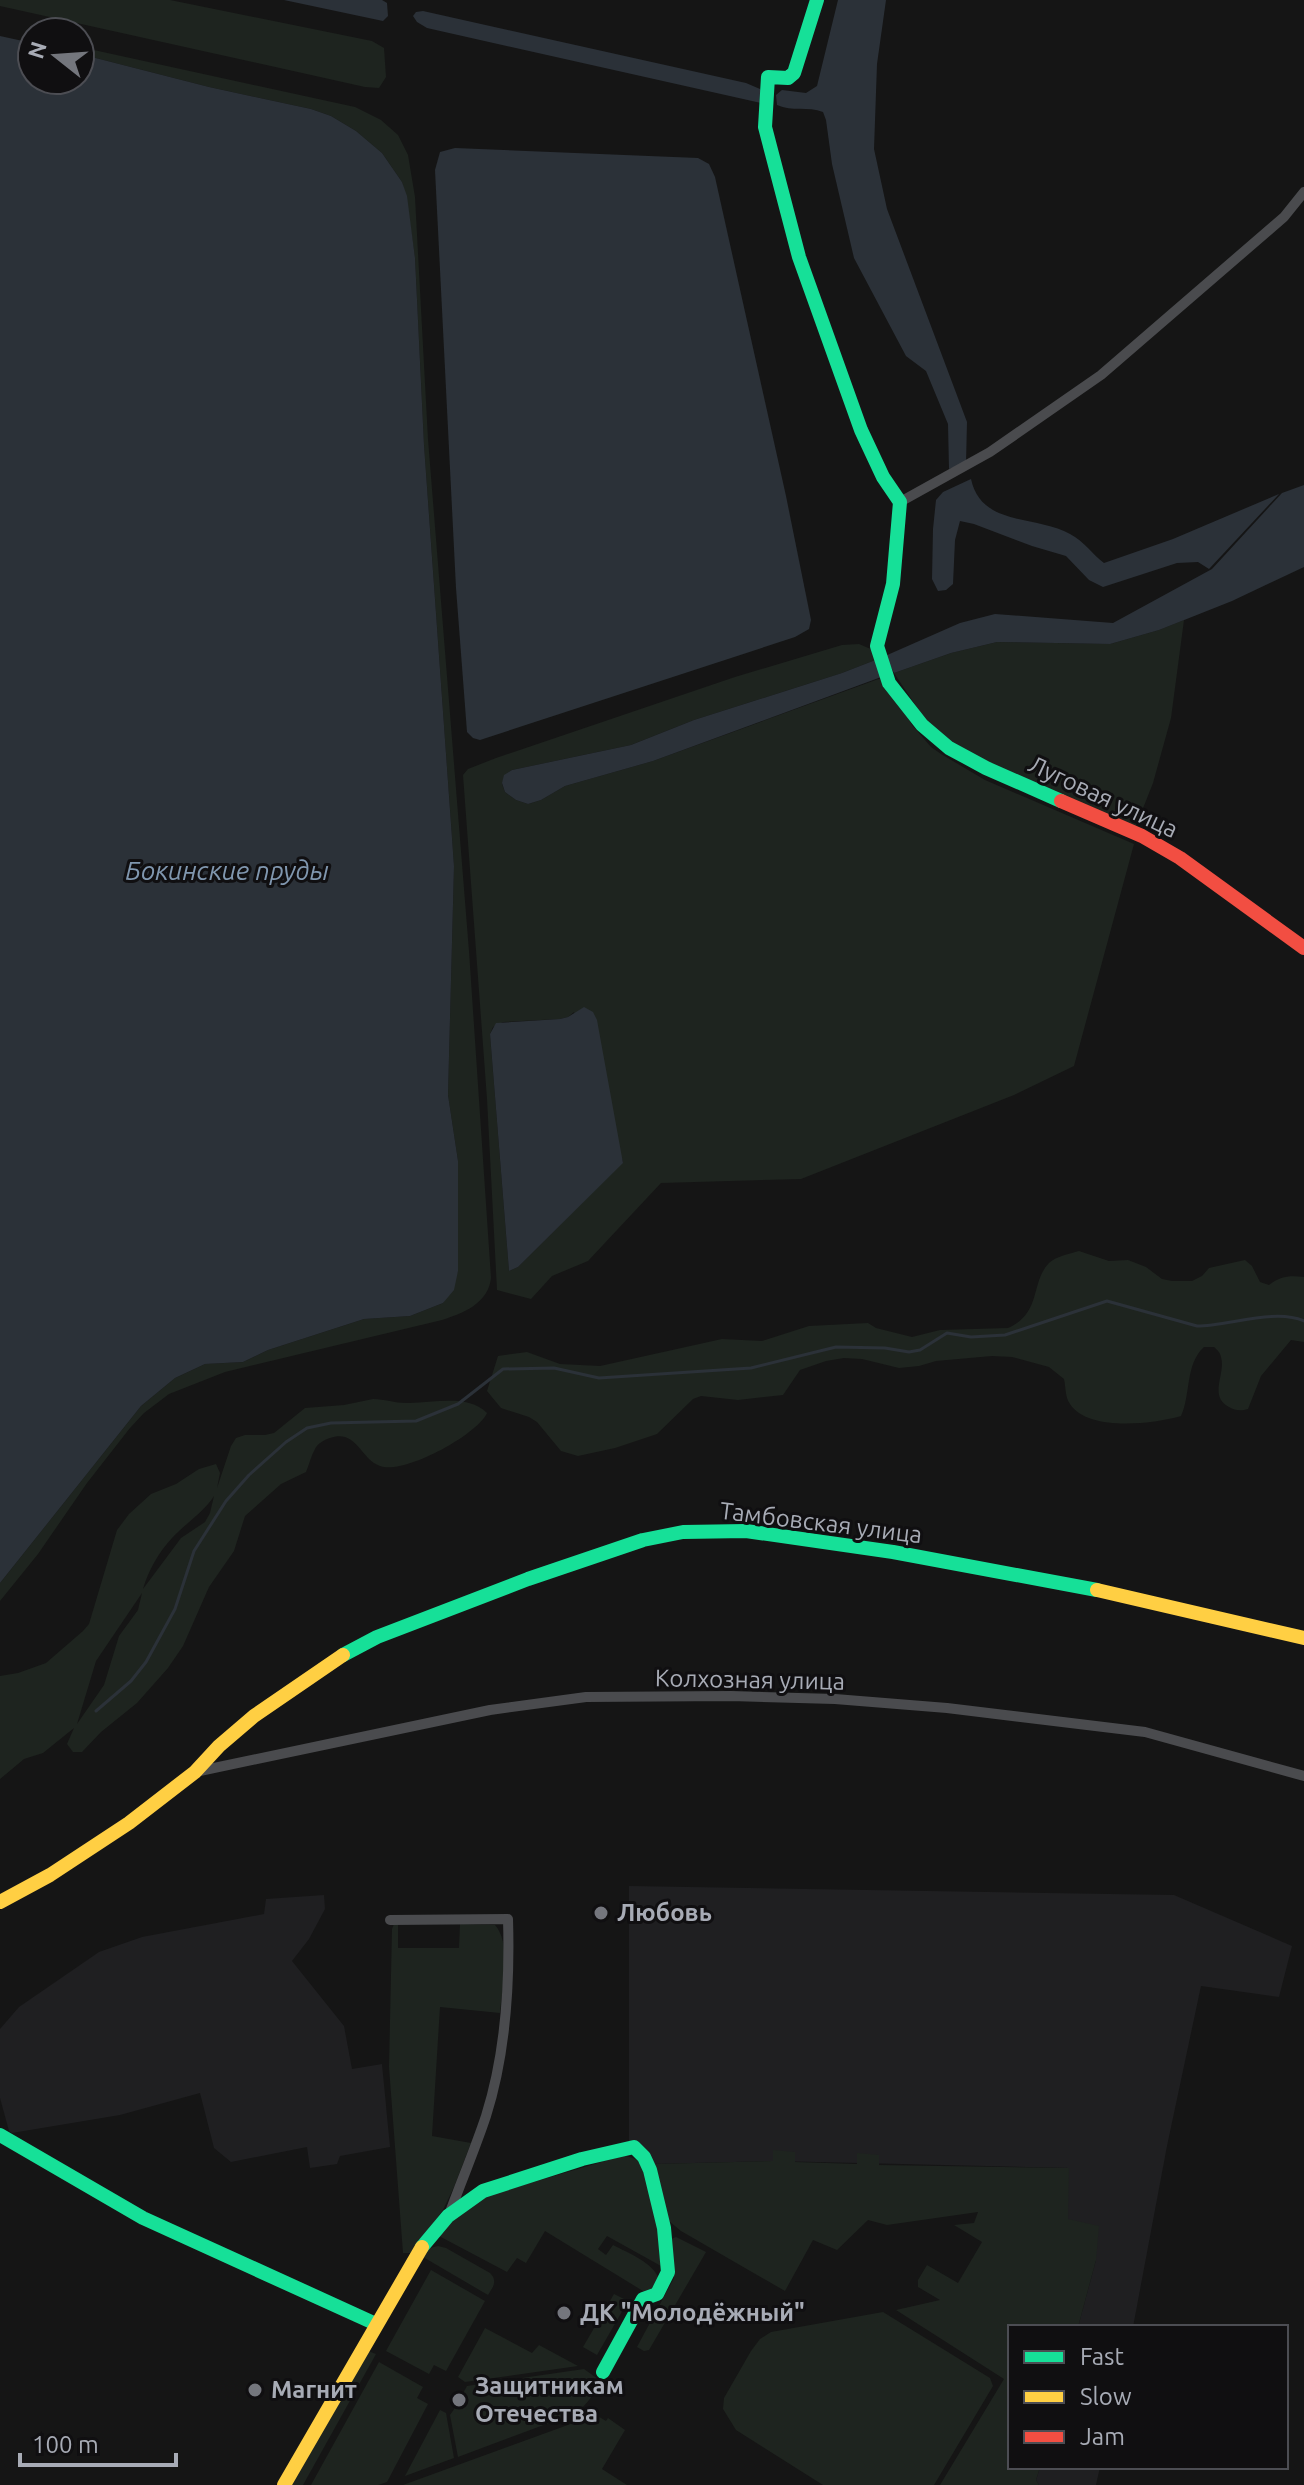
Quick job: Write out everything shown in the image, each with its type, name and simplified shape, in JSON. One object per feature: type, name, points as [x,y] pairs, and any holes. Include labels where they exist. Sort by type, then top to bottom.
[{"type":"street","points":[[817,0],[794,73],[788,78],[768,77],[765,127],[799,257],[851,401],[883,477],[900,502],[990,452],[1101,375],[1284,217],[1304,192]]},
{"type":"street","name":"Луговая улица","points":[[900,502],[893,584],[877,646],[889,683],[922,725],[949,748],[986,768],[1142,836],[1180,858],[1304,948]]},
{"type":"street","name":"Тамбовская улица","points":[[0,1902],[50,1875],[139,1815],[195,1772],[254,1716],[314,1673],[377,1637],[528,1579],[643,1540],[683,1532],[746,1531],[893,1552],[1094,1589],[1304,1638]]},
{"type":"street","name":"Колхозная улица","points":[[195,1772],[536,1703],[586,1697],[731,1696],[835,1699],[933,1707],[1145,1732],[1304,1776]]},
{"type":"street","points":[[390,1920],[508,1919],[503,2035],[493,2088],[486,2116],[448,2216]]},
{"type":"street","points":[[0,2135],[143,2218],[376,2324]]},
{"type":"street","points":[[284,2485],[427,2239],[448,2216],[468,2200],[500,2184],[634,2147],[644,2157],[650,2170],[664,2228],[668,2272],[657,2294],[643,2299],[603,2372]]},
{"type":"shaded area","points":[[0,0],[170,0],[372,41],[384,48],[386,77],[379,88],[365,87],[96,27],[96,16],[45,16],[0,6]]},
{"type":"shaded area","points":[[96,50],[355,107],[381,120],[398,135],[408,155],[415,197],[428,439],[469,951],[491,1278],[480,1301],[442,1320],[225,1372],[169,1394],[130,1428],[0,1601],[0,1583],[141,1406],[175,1378],[205,1364],[243,1362],[268,1350],[364,1319],[410,1316],[443,1303],[458,1271],[458,1161],[448,1095],[454,866],[424,445],[415,258],[406,196],[402,182],[382,153],[356,131],[331,116],[96,58]]},
{"type":"shaded area","points":[[1184,620],[1171,718],[1153,783],[1134,831],[953,746],[926,721],[894,673],[951,653],[997,642],[1110,644]]},
{"type":"shaded area","points":[[859,644],[873,650],[878,659],[694,720],[631,745],[512,770],[505,775],[502,784],[505,792],[528,804],[565,786],[653,761],[884,677],[912,725],[941,754],[985,780],[1134,844],[1074,1066],[1014,1095],[801,1179],[661,1183],[588,1261],[552,1276],[531,1299],[497,1290],[487,1099],[463,775],[468,769],[496,758],[735,677],[842,645]],"holes":[[[574,1012],[623,1162],[518,1267],[509,1271],[490,1034],[493,1027],[503,1022],[560,1019]]]},
{"type":"shaded area","points":[[1079,1251],[1109,1261],[1128,1260],[1146,1267],[1162,1279],[1172,1281],[1192,1281],[1209,1268],[1245,1260],[1252,1266],[1260,1282],[1269,1285],[1285,1277],[1304,1277],[1304,1342],[1291,1340],[1261,1376],[1248,1409],[1234,1409],[1223,1402],[1219,1391],[1221,1355],[1214,1347],[1204,1347],[1191,1371],[1181,1416],[1122,1424],[1091,1419],[1079,1413],[1068,1401],[1064,1379],[1049,1367],[1012,1357],[936,1361],[899,1368],[862,1359],[826,1361],[800,1370],[783,1395],[738,1400],[701,1396],[693,1399],[657,1434],[578,1456],[561,1451],[537,1422],[501,1408],[487,1391],[498,1356],[527,1352],[560,1364],[600,1366],[722,1339],[762,1341],[809,1326],[868,1323],[912,1337],[940,1330],[1008,1328],[1026,1314],[1039,1279],[1049,1263]]},
{"type":"shaded area","points":[[373,1399],[406,1403],[459,1401],[487,1413],[481,1422],[455,1442],[405,1465],[380,1466],[352,1441],[339,1436],[321,1442],[306,1472],[281,1484],[245,1516],[234,1551],[209,1587],[183,1646],[137,1703],[82,1752],[73,1752],[67,1744],[74,1728],[43,1753],[24,1759],[0,1779],[0,1676],[46,1663],[89,1624],[117,1530],[129,1514],[151,1494],[176,1484],[199,1469],[216,1464],[220,1473],[217,1488],[236,1438],[274,1433],[305,1408]],"holes":[[[214,1496],[205,1522],[181,1538],[143,1589],[163,1549]],[[142,1593],[138,1610],[119,1636],[104,1685],[77,1724],[96,1661]]]},
{"type":"shaded area","points":[[629,1886],[1174,1895],[1292,1946],[1279,1997],[1201,1986],[1133,2325],[1079,2325],[1096,2260],[1068,2219],[1068,2168],[774,2161],[655,2164],[629,2151]]},
{"type":"shaded area","points":[[324,1895],[325,1909],[309,1939],[292,1961],[344,2026],[352,2069],[382,2064],[390,2147],[340,2156],[337,2164],[310,2168],[307,2147],[231,2162],[214,2148],[200,2093],[120,2115],[12,2133],[9,2131],[0,2098],[0,2029],[19,2007],[99,1952],[142,1937],[264,1914],[266,1899]]},
{"type":"shaded area","points":[[398,1923],[398,1948],[459,1948],[460,1924],[495,1925],[505,1955],[500,2013],[440,2007],[432,2136],[471,2143],[443,2210],[411,2253],[403,2253],[389,2067],[392,1929]]},
{"type":"shaded area","points":[[773,2150],[795,2152],[795,2162],[857,2164],[857,2153],[879,2155],[879,2165],[1069,2168],[1068,2219],[1099,2226],[1096,2260],[1079,2325],[1008,2325],[1008,2469],[1039,2469],[1036,2480],[1039,2485],[940,2485],[1004,2379],[896,2310],[940,2300],[918,2287],[918,2280],[927,2265],[958,2283],[982,2242],[954,2225],[974,2223],[978,2212],[887,2225],[868,2220],[837,2250],[813,2240],[785,2291],[669,2221],[655,2164],[773,2161]]},
{"type":"shaded area","points":[[622,2156],[640,2163],[650,2183],[661,2266],[607,2236],[598,2249],[606,2255],[613,2245],[646,2263],[659,2279],[651,2289],[643,2291],[545,2231],[526,2263],[517,2258],[507,2272],[439,2236],[457,2216],[486,2196]]},
{"type":"shaded area","points":[[676,2237],[706,2252],[649,2350],[644,2351],[637,2347],[674,2278],[671,2239]]},
{"type":"shaded area","points":[[438,2246],[490,2273],[494,2281],[488,2295],[423,2257],[430,2248]]},
{"type":"shaded area","points":[[431,2270],[485,2301],[446,2371],[434,2365],[429,2374],[386,2351]]},
{"type":"shaded area","points":[[614,2294],[628,2301],[597,2355],[583,2347]]},
{"type":"shaded area","points":[[883,2312],[990,2378],[993,2386],[934,2485],[823,2485],[736,2430],[723,2409],[724,2398],[760,2339],[771,2332]]},
{"type":"shaded area","points":[[485,2328],[532,2353],[539,2345],[578,2366],[465,2382],[458,2377]]},
{"type":"shaded area","points":[[368,2351],[376,2354],[303,2485],[291,2485]]},
{"type":"shaded area","points":[[379,2362],[423,2387],[417,2398],[428,2404],[387,2482],[378,2485],[311,2485]]},
{"type":"shaded area","points":[[584,2369],[598,2379],[590,2398],[576,2413],[458,2457],[450,2415],[457,2405],[465,2403],[462,2395],[467,2386]]},
{"type":"shaded area","points":[[440,2410],[446,2413],[454,2458],[405,2476]]},
{"type":"shaded area","points":[[591,2412],[606,2421],[608,2418],[625,2430],[602,2469],[627,2485],[403,2485],[587,2418]]},
{"type":"shaded area","points":[[1039,2469],[1100,2469],[1096,2485],[1039,2485],[1036,2480]]},
{"type":"water","points":[[284,0],[382,0],[387,3],[388,16],[383,21]]},
{"type":"water","points":[[838,0],[886,0],[877,64],[874,149],[887,209],[967,422],[966,463],[949,469],[948,424],[926,371],[906,356],[854,258],[823,112],[777,105],[776,95],[782,90],[806,93],[817,86]]},
{"type":"water","points":[[423,11],[746,83],[763,93],[761,103],[427,28],[413,16]]},
{"type":"water","name":"Бокинские пруды","points":[[0,36],[16,40],[16,96],[96,96],[96,58],[331,116],[356,131],[382,153],[402,182],[407,196],[415,258],[424,445],[454,866],[448,1095],[458,1161],[458,1271],[454,1290],[443,1303],[410,1316],[364,1319],[268,1350],[243,1362],[205,1364],[175,1378],[141,1406],[0,1583]]},
{"type":"water","points":[[455,148],[698,158],[709,164],[715,177],[786,496],[811,620],[809,629],[795,637],[480,740],[467,732],[456,588],[435,170],[440,152]]},
{"type":"water","points":[[971,479],[986,505],[1012,517],[1070,534],[1104,563],[1173,539],[1279,494],[1209,569],[1198,562],[1177,563],[1103,587],[1089,580],[1066,556],[960,521],[955,540],[953,584],[946,590],[938,591],[932,579],[936,500],[943,492]]},
{"type":"water","points":[[1304,485],[1304,567],[1232,601],[1159,630],[1110,644],[997,642],[951,653],[894,673],[885,656],[960,623],[995,614],[1113,623],[1212,569],[1282,493]]},
{"type":"water","points":[[878,659],[884,676],[653,761],[565,786],[528,804],[505,792],[502,783],[504,775],[512,770],[631,745],[694,720]]},
{"type":"water","points":[[584,1007],[593,1012],[597,1020],[623,1163],[518,1267],[509,1271],[490,1034],[496,1023],[560,1019]]},
{"type":"waterway","points":[[96,1711],[131,1681],[146,1662],[175,1609],[194,1551],[226,1501],[249,1475],[307,1428],[331,1423],[416,1421],[458,1404],[503,1369],[554,1368],[599,1378],[751,1368],[836,1347],[909,1352],[920,1350],[947,1333],[971,1337],[1005,1335],[1107,1301],[1197,1326],[1279,1316],[1304,1321]]},
{"type":"traffic: fast","points":[[817,0],[794,73],[788,78],[768,77],[765,127],[799,257],[861,430],[883,477],[900,502],[893,584],[877,646],[889,683],[922,725],[949,748],[1061,801]]},
{"type":"traffic: fast","points":[[343,1655],[377,1637],[528,1579],[643,1540],[683,1532],[746,1531],[893,1552],[1097,1590]]},
{"type":"traffic: fast","points":[[0,2135],[143,2218],[376,2324]]},
{"type":"traffic: fast","points":[[422,2247],[448,2216],[483,2191],[582,2159],[634,2147],[644,2157],[650,2170],[664,2228],[668,2272],[657,2294],[643,2299],[603,2372]]},
{"type":"traffic: slow","points":[[1097,1590],[1304,1638]]},
{"type":"traffic: slow","points":[[0,1902],[50,1875],[129,1823],[195,1772],[254,1716],[343,1655]]},
{"type":"traffic: slow","points":[[284,2485],[422,2247]]},
{"type":"traffic: jam","points":[[1061,801],[1142,836],[1180,858],[1304,948]]},
{"type":"place","name":"Любовь","points":[[601,1913]]},
{"type":"place","name":"ДК \"Молодёжный\"","points":[[564,2313]]},
{"type":"place","name":"Магнит","points":[[255,2390]]},
{"type":"place","name":"Защитникам Отечества","points":[[459,2400]]}]
